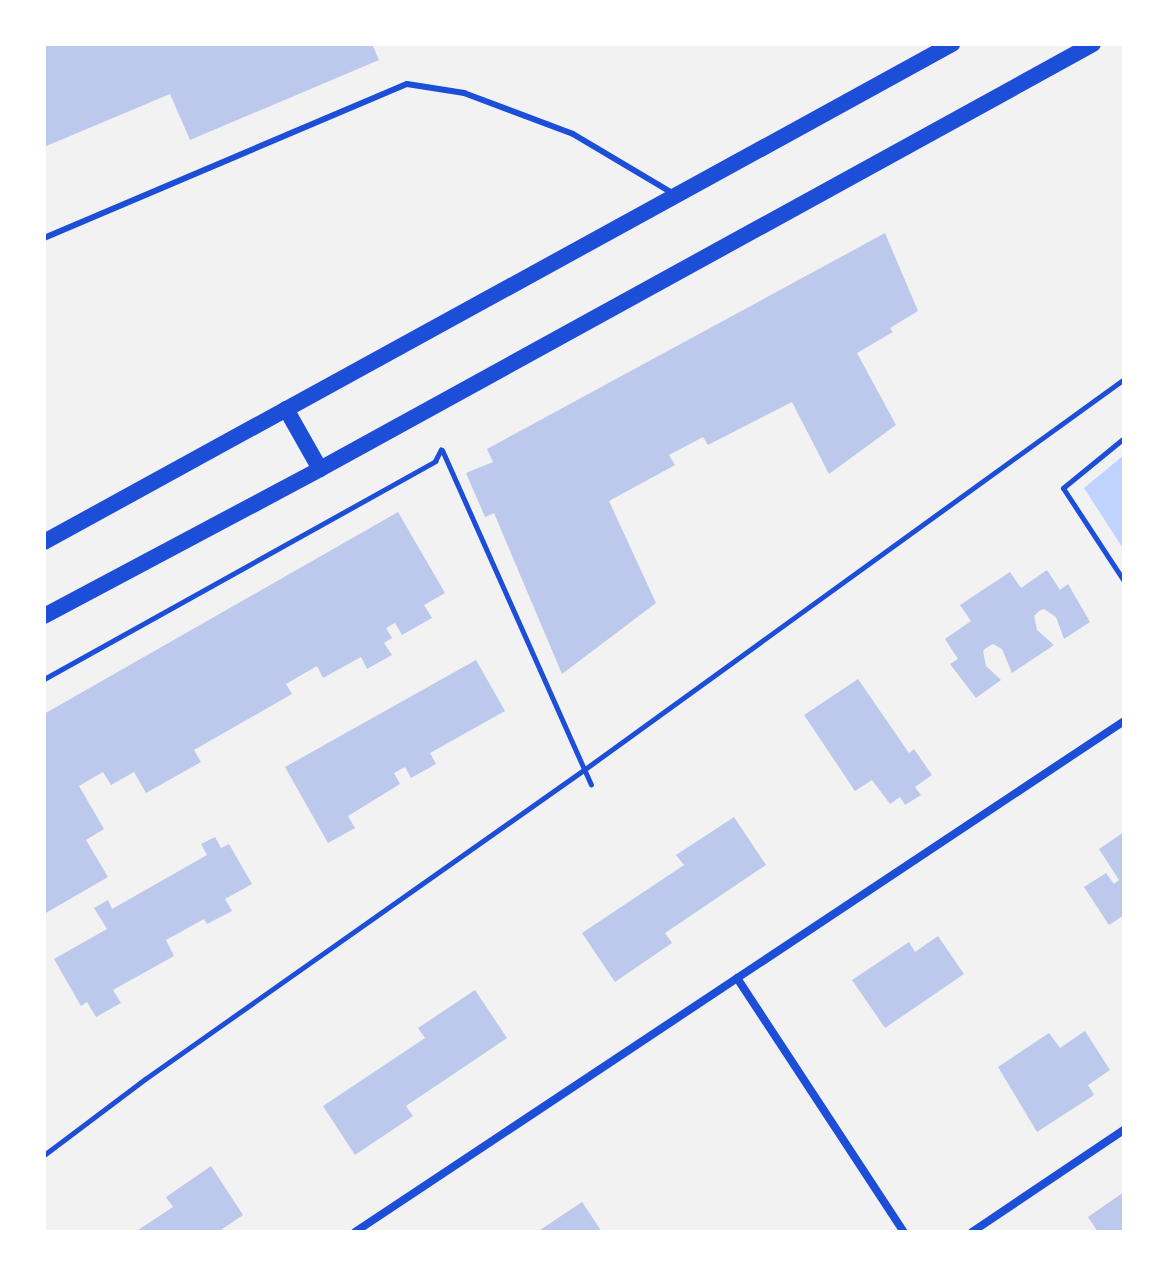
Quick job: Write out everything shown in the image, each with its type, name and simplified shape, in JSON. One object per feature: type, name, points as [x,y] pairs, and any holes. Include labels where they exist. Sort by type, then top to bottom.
[{"type":"main road","points":[[44,542],[952,44]]},
{"type":"main road","points":[[44,616],[320,469],[1093,44]]},
{"type":"main road","points":[[286,409],[320,469]]},
{"type":"street","points":[[355,1232],[1124,721]]},
{"type":"street","points":[[737,978],[904,1232]]},
{"type":"street","points":[[973,1232],[1124,1130]]},
{"type":"lane","points":[[44,238],[407,84],[464,93],[573,134],[677,196]]},
{"type":"path","points":[[44,1155],[158,1070],[585,769],[1124,379]]},
{"type":"path","points":[[1124,438],[1063,488],[1124,581]]},
{"type":"path","points":[[44,679],[435,461],[441,449],[591,784]]},
{"type":"water","points":[[1124,455],[1124,550],[1084,488]]},
{"type":"building","points":[[44,44],[372,44],[379,60],[190,140],[170,94],[44,147]]},
{"type":"building","points":[[885,233],[918,311],[890,328],[893,332],[857,353],[896,425],[829,474],[792,402],[708,445],[703,437],[669,455],[675,465],[609,501],[656,603],[562,674],[494,513],[485,517],[466,473],[493,462],[487,449]]},
{"type":"building","points":[[398,512],[445,593],[424,605],[432,618],[402,635],[395,623],[386,628],[392,638],[384,643],[392,655],[367,669],[361,657],[323,678],[317,666],[286,684],[292,694],[194,750],[201,762],[146,793],[134,772],[111,785],[103,772],[79,786],[104,829],[86,840],[108,877],[44,914],[44,714]]},
{"type":"building","points":[[1047,570],[1060,590],[1068,584],[1090,622],[1064,639],[1056,617],[1044,609],[1039,611],[1034,616],[1037,630],[1054,645],[1012,673],[1002,649],[993,644],[986,648],[983,651],[986,666],[1001,680],[976,698],[950,664],[958,659],[945,639],[971,621],[960,605],[1010,572],[1021,588]]},
{"type":"building","points":[[476,660],[505,711],[430,753],[436,764],[411,778],[405,767],[394,773],[400,784],[348,816],[355,828],[328,843],[285,767]]},
{"type":"building","points":[[858,679],[909,753],[914,749],[932,775],[915,787],[921,795],[905,805],[900,797],[890,804],[872,780],[855,791],[804,715]]},
{"type":"building","points":[[734,817],[766,865],[665,933],[672,943],[615,982],[582,933],[684,865],[676,855]]},
{"type":"building","points":[[1124,832],[1124,915],[1109,925],[1084,887],[1106,873],[1114,884],[1119,880],[1099,849]]},
{"type":"building","points":[[215,837],[221,848],[229,844],[252,884],[225,899],[232,911],[207,924],[204,919],[166,940],[174,956],[113,990],[121,1003],[96,1017],[87,1002],[81,1006],[54,959],[107,929],[94,908],[108,900],[112,909],[207,855],[201,844]]},
{"type":"building","points":[[938,936],[964,974],[885,1028],[852,980],[909,942],[915,952]]},
{"type":"building","points":[[475,990],[507,1038],[406,1106],[413,1116],[355,1155],[323,1106],[425,1038],[418,1028]]},
{"type":"building","points":[[1085,1031],[1110,1070],[1088,1085],[1094,1095],[1037,1132],[998,1067],[1049,1033],[1060,1048]]},
{"type":"building","points":[[211,1166],[243,1215],[218,1232],[135,1232],[173,1207],[166,1197]]},
{"type":"building","points":[[1124,1192],[1124,1232],[1098,1232],[1088,1217]]},
{"type":"building","points":[[582,1202],[602,1232],[537,1232]]}]
